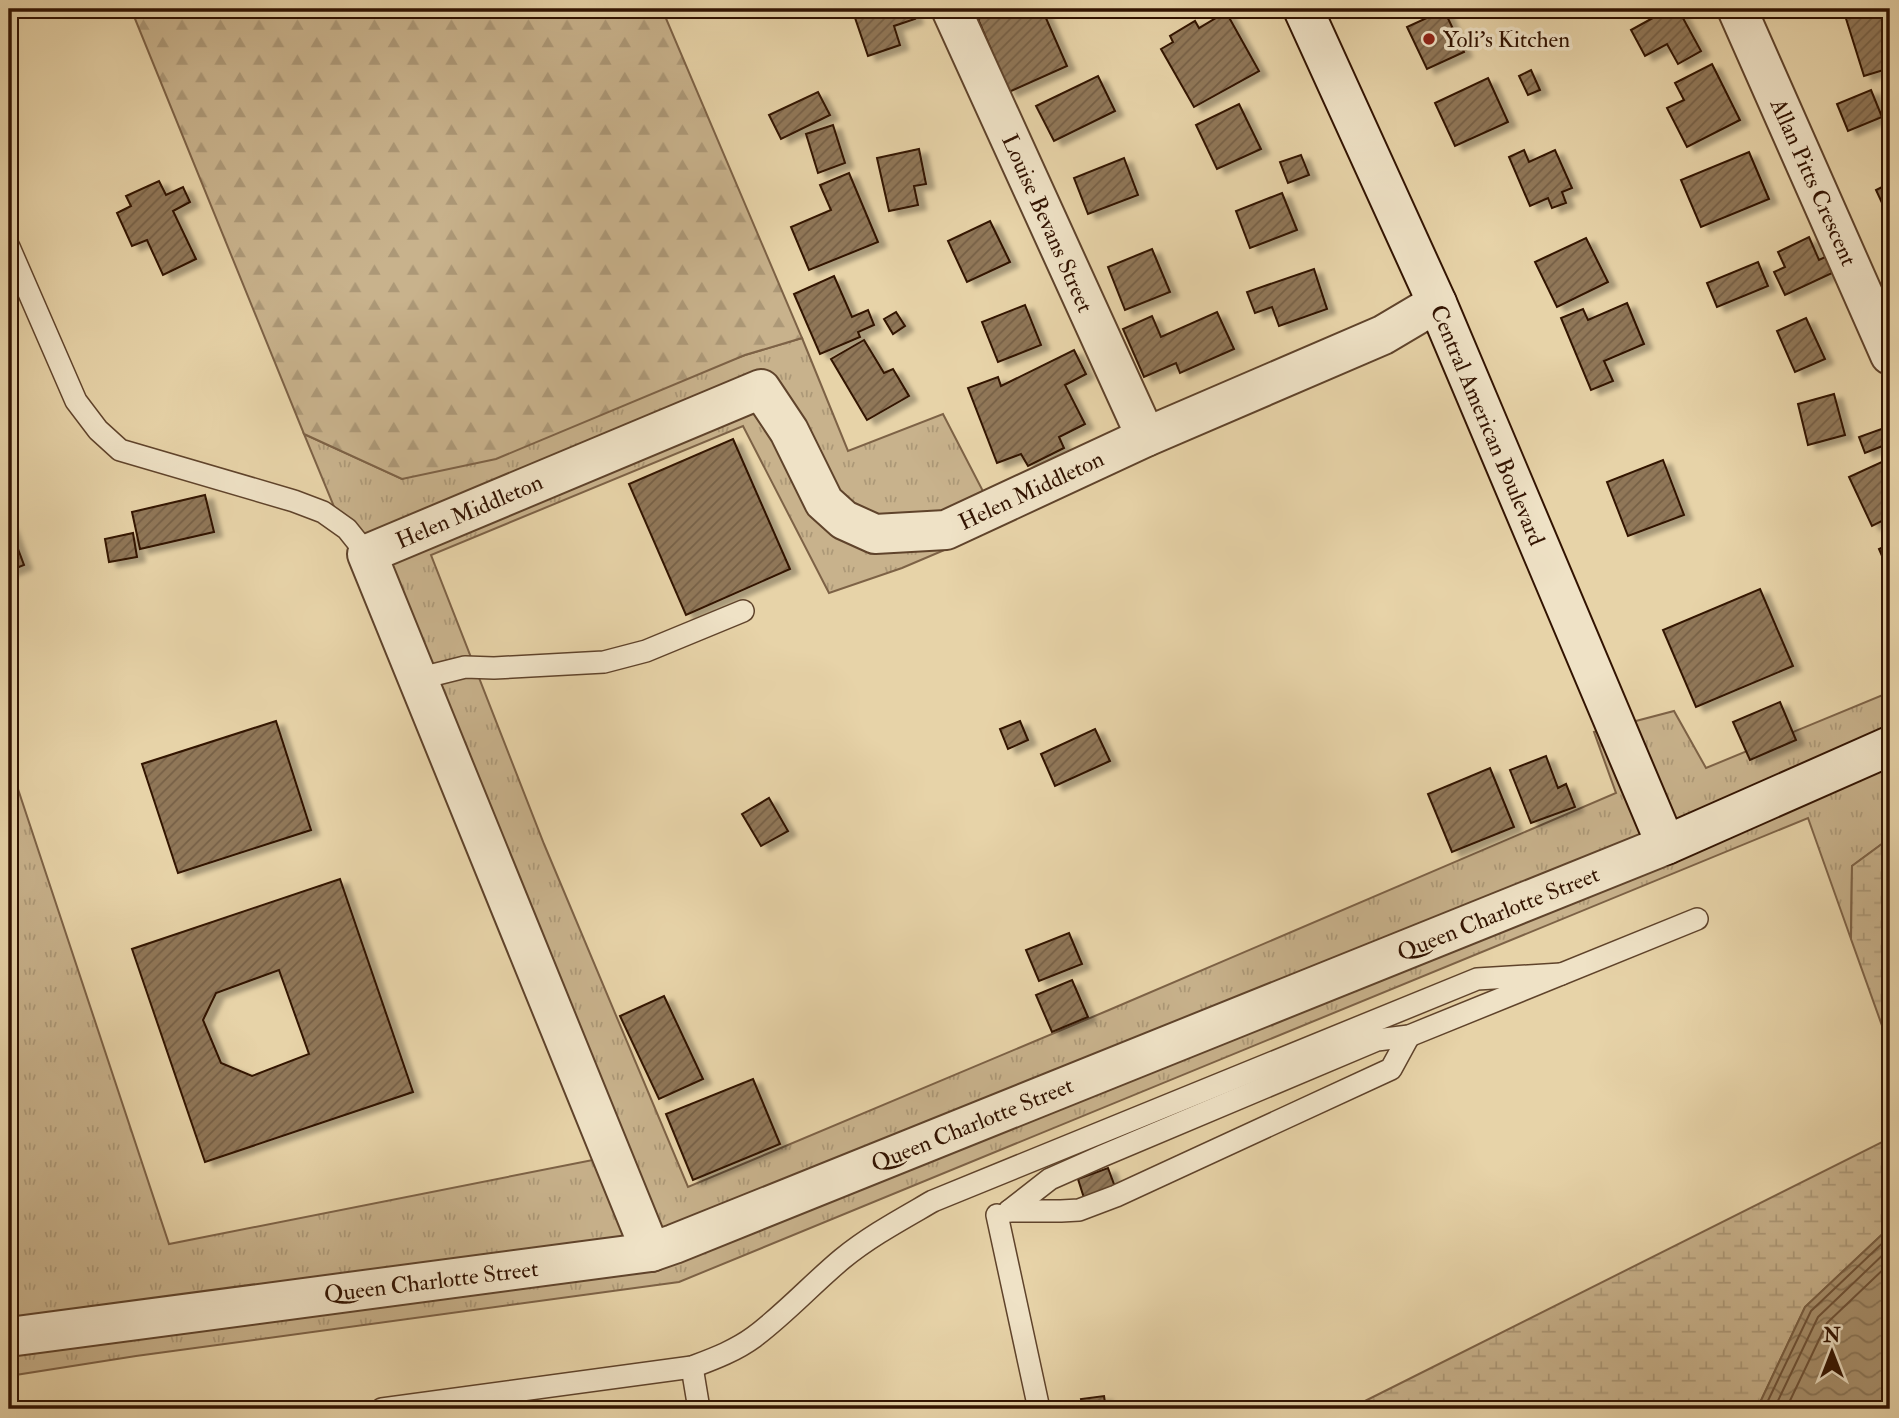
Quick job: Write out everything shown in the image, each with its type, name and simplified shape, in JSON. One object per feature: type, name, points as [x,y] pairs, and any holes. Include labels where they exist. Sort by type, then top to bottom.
[{"type":"street","name":"Louise Bevans Street","points":[[951,9],[1146,437]]},
{"type":"street","name":"Central American Boulevard","points":[[1303,9],[1437,303],[1666,845]]},
{"type":"street","name":"Allan Pitts Crescent","points":[[1737,9],[1890,355]]},
{"type":"street","name":"Helen Middleton","points":[[367,554],[761,389],[789,431],[824,502],[844,520],[875,534],[946,530],[1146,437],[1382,335],[1437,303]]},
{"type":"street","points":[[367,554],[651,1252]]},
{"type":"street","name":"Queen Charlotte Street","points":[[9,1337],[651,1252],[1666,845],[1890,746]]},
{"type":"lane","points":[[9,247],[76,401],[98,430],[120,450],[323,512],[347,529],[367,554]]},
{"type":"lane","points":[[417,679],[465,667],[604,662],[646,651],[743,611]]},
{"type":"lane","points":[[1409,1036],[1391,1069],[1116,1196],[1079,1210],[1009,1211],[1050,1180],[1102,1156],[1377,1040],[1409,1036],[1697,919]]},
{"type":"lane","points":[[382,1409],[692,1367],[721,1356],[754,1337],[842,1259],[901,1219],[945,1196],[1478,979],[1561,974]]},
{"type":"lane","points":[[997,1214],[1039,1409]]},
{"type":"lane","points":[[692,1367],[699,1409]]},
{"type":"green space","points":[[131,9],[662,9],[802,338],[745,355],[496,459],[402,479],[304,434]]},
{"type":"green space","points":[[802,338],[848,451],[943,414],[1001,526],[902,568],[829,593],[743,426],[431,555],[544,844],[688,1187],[1616,793],[1594,732],[1674,711],[1706,768],[1890,692],[1890,838],[1852,866],[1851,939],[1808,818],[679,1282],[136,1356],[9,1376],[9,762],[169,1244],[603,1158],[304,434],[402,479],[745,355]]},
{"type":"green space","points":[[1890,838],[1890,1048],[1851,939],[1852,866]]},
{"type":"green space","points":[[1890,1138],[1890,1227],[1805,1307],[1757,1409],[1349,1409]]},
{"type":"water","points":[[1890,1227],[1890,1409],[1757,1409],[1805,1307]]},
{"type":"building","points":[[852,9],[911,9],[915,19],[894,26],[900,45],[868,56]]},
{"type":"building","points":[[1001,9],[1042,9],[1067,66],[1009,92],[978,19]]},
{"type":"building","points":[[1669,9],[1678,9],[1701,51],[1678,64],[1667,44],[1645,56],[1631,30]]},
{"type":"building","points":[[1843,9],[1890,9],[1890,68],[1864,76]]},
{"type":"building","points":[[1444,10],[1464,52],[1427,69],[1407,27]]},
{"type":"building","points":[[1226,12],[1259,71],[1194,107],[1161,49],[1173,42],[1170,36],[1195,21],[1199,28]]},
{"type":"building","points":[[1712,64],[1740,120],[1687,147],[1667,108],[1684,100],[1675,83]]},
{"type":"building","points":[[1531,70],[1540,90],[1528,95],[1519,76]]},
{"type":"building","points":[[1098,76],[1115,111],[1054,141],[1036,106]]},
{"type":"building","points":[[1488,78],[1508,122],[1455,146],[1435,103]]},
{"type":"building","points":[[1871,90],[1882,117],[1848,131],[1837,104]]},
{"type":"building","points":[[818,92],[830,115],[781,139],[769,115]]},
{"type":"building","points":[[1239,104],[1261,149],[1217,169],[1196,125]]},
{"type":"building","points":[[833,125],[845,163],[818,173],[806,134]]},
{"type":"building","points":[[919,149],[926,184],[914,186],[918,205],[889,211],[877,158]]},
{"type":"building","points":[[1524,150],[1529,162],[1555,150],[1572,188],[1562,192],[1566,203],[1552,208],[1548,198],[1530,206],[1509,157]]},
{"type":"building","points":[[1749,152],[1769,199],[1701,227],[1681,180]]},
{"type":"building","points":[[1301,155],[1309,175],[1288,183],[1280,162]]},
{"type":"building","points":[[1124,158],[1138,195],[1088,214],[1074,178]]},
{"type":"building","points":[[849,173],[878,242],[809,270],[791,227],[831,210],[820,185]]},
{"type":"building","points":[[159,181],[166,195],[183,187],[190,202],[173,211],[196,259],[163,275],[147,240],[132,246],[117,213],[131,206],[126,196]]},
{"type":"building","points":[[1890,183],[1890,220],[1876,190]]},
{"type":"building","points":[[1282,193],[1297,230],[1250,248],[1236,211]]},
{"type":"building","points":[[990,221],[1010,262],[967,282],[948,241]]},
{"type":"building","points":[[1809,237],[1819,260],[1838,251],[1845,267],[1785,295],[1774,272],[1785,267],[1778,252]]},
{"type":"building","points":[[1586,238],[1608,282],[1557,307],[1535,262]]},
{"type":"building","points":[[1152,249],[1170,292],[1125,310],[1108,267]]},
{"type":"building","points":[[1758,262],[1768,286],[1717,307],[1707,283]]},
{"type":"building","points":[[1314,269],[1327,309],[1279,326],[1272,307],[1255,313],[1247,292]]},
{"type":"building","points":[[834,276],[852,317],[868,310],[874,325],[858,332],[860,337],[820,354],[794,294]]},
{"type":"building","points":[[1627,303],[1644,344],[1604,361],[1613,381],[1591,390],[1561,318],[1583,309],[1588,320]]},
{"type":"building","points":[[1025,305],[1041,345],[998,362],[982,322]]},
{"type":"building","points":[[896,312],[905,326],[893,334],[884,319]]},
{"type":"building","points":[[1217,312],[1234,349],[1180,373],[1176,363],[1144,377],[1123,329],[1152,316],[1161,337]]},
{"type":"building","points":[[1806,318],[1825,359],[1795,372],[1777,331]]},
{"type":"building","points":[[864,340],[884,373],[893,369],[909,396],[867,420],[831,359]]},
{"type":"building","points":[[1074,350],[1086,374],[1065,385],[1085,424],[1059,437],[1064,448],[1028,466],[1021,454],[997,463],[968,388],[998,377],[1001,386]]},
{"type":"building","points":[[1834,394],[1845,435],[1808,445],[1798,404]]},
{"type":"building","points":[[1887,427],[1890,443],[1865,453],[1859,437]]},
{"type":"building","points":[[733,439],[790,569],[686,615],[629,484]]},
{"type":"building","points":[[1663,460],[1684,515],[1628,536],[1607,482]]},
{"type":"building","points":[[1886,460],[1890,469],[1890,517],[1872,526],[1849,477]]},
{"type":"building","points":[[205,495],[214,532],[140,549],[132,512]]},
{"type":"building","points":[[9,525],[24,565],[9,571]]},
{"type":"building","points":[[133,533],[137,557],[109,562],[105,539]]},
{"type":"building","points":[[1890,544],[1890,571],[1889,572],[1879,549]]},
{"type":"building","points":[[1760,589],[1793,666],[1696,707],[1663,630]]},
{"type":"building","points":[[1780,702],[1796,740],[1750,760],[1733,722]]},
{"type":"building","points":[[276,721],[311,830],[178,873],[142,764]]},
{"type":"building","points":[[1020,721],[1028,740],[1008,749],[1000,729]]},
{"type":"building","points":[[1095,729],[1110,761],[1055,786],[1041,754]]},
{"type":"building","points":[[1546,756],[1558,788],[1566,784],[1575,807],[1531,823],[1510,770]]},
{"type":"building","points":[[1490,768],[1514,827],[1452,852],[1428,794]]},
{"type":"building","points":[[769,798],[788,831],[761,846],[742,814]]},
{"type":"building","points":[[340,879],[413,1092],[205,1162],[132,949]],"holes":[[[279,970],[309,1054],[252,1076],[221,1063],[203,1020],[216,993]]]},
{"type":"building","points":[[1069,933],[1082,964],[1039,981],[1026,950]]},
{"type":"building","points":[[1072,980],[1088,1017],[1052,1032],[1036,995]]},
{"type":"building","points":[[664,996],[703,1079],[659,1099],[620,1016]]},
{"type":"building","points":[[753,1079],[780,1144],[693,1180],[666,1114]]},
{"type":"building","points":[[1108,1168],[1115,1187],[1084,1198],[1078,1179]]},
{"type":"building","points":[[1104,1396],[1106,1409],[1083,1409],[1081,1399]]},
{"type":"place","name":"Yoli's Kitchen","points":[[1429,39]]}]
